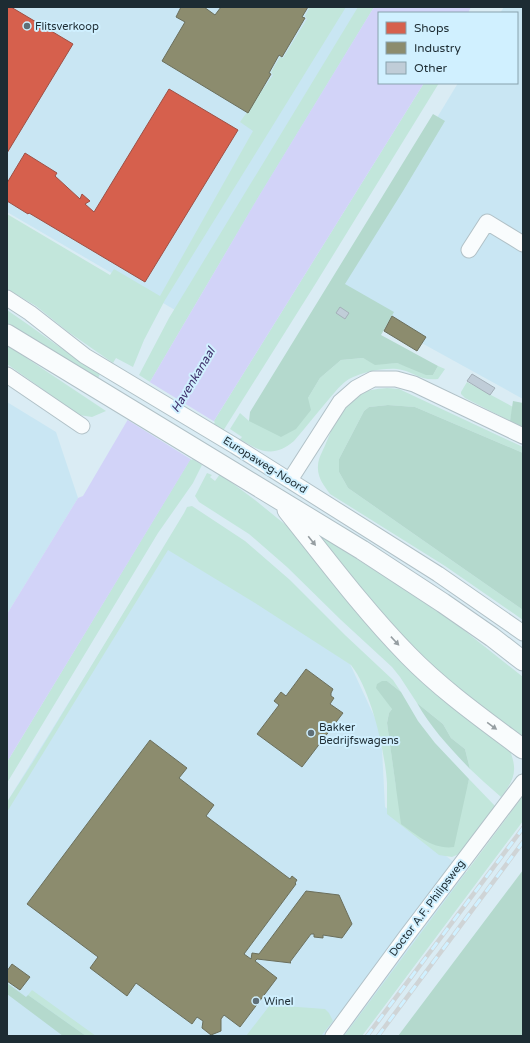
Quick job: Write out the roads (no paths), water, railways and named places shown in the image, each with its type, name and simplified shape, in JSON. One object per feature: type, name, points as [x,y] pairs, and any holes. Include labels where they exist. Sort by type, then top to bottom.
[{"type":"main road","name":"Europaweg-Noord","points":[[7,334],[362,550],[492,637],[523,661]]},
{"type":"main road","points":[[278,500],[368,611],[408,655],[435,680],[479,716],[523,749]]},
{"type":"street","points":[[469,250],[486,222],[523,244]]},
{"type":"street","name":"Europaweg-Noord","points":[[7,298],[30,313],[85,356],[290,480],[438,574],[523,633]]},
{"type":"street","points":[[7,375],[82,426]]},
{"type":"street","points":[[290,480],[340,402],[356,388],[373,379],[396,378],[414,384],[523,436]]},
{"type":"street","name":"Doctor A.F. Philipsweg","points":[[333,1036],[523,782]]},
{"type":"water","name":"Havenkanaal","points":[[374,7],[471,7],[468,12],[378,12],[378,84],[423,84],[212,424],[7,762],[7,614],[78,498],[83,496],[259,196]]},
{"type":"railway","points":[[367,1036],[523,828]]},
{"type":"railway","points":[[378,1036],[523,842]]},
{"type":"place","name":"Flitsverkoop","points":[[27,26]]},
{"type":"place","name":"Bakker Bedrijfswagens","points":[[311,733]]},
{"type":"place","name":"Winel","points":[[256,1001]]}]
